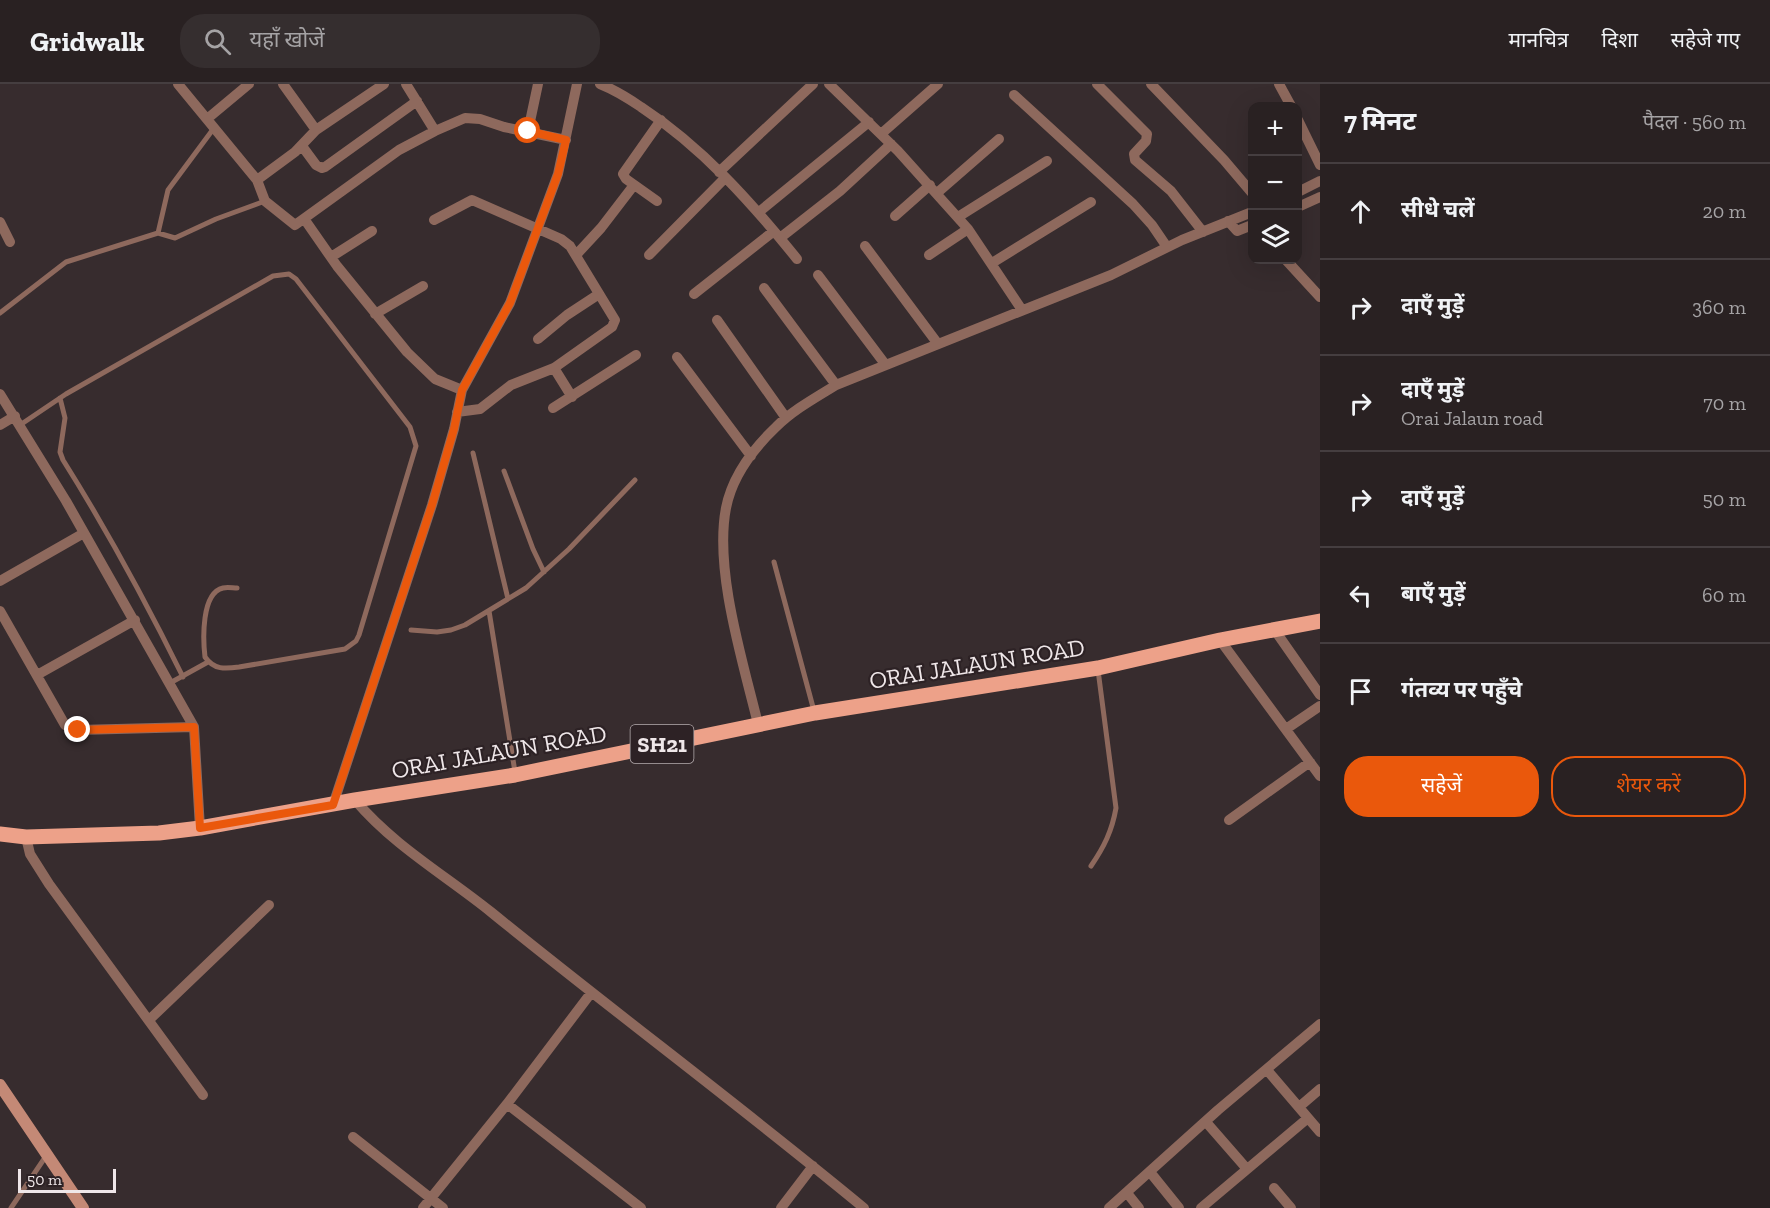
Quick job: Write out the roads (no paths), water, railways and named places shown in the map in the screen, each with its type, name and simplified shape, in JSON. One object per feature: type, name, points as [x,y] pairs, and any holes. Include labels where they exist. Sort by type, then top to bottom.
[{"type":"main road","name":"ORAI JALAUN ROAD","points":[[0,834],[26,837],[159,833],[200,828],[355,800],[515,775],[815,713],[1098,668],[1220,640],[1320,621]]},
{"type":"street","points":[[178,84],[257,180],[265,201],[292,224],[298,225],[399,150],[435,130],[465,118],[566,140]]},
{"type":"street","points":[[210,124],[249,84]]},
{"type":"street","points":[[283,84],[316,130]]},
{"type":"street","points":[[257,180],[302,146],[316,130],[384,84]]},
{"type":"street","points":[[406,84],[435,130]]},
{"type":"street","points":[[528,131],[538,84]]},
{"type":"street","points":[[333,805],[422,537],[458,412],[462,390],[510,303],[558,174],[577,84]]},
{"type":"street","points":[[600,84],[620,93],[681,135],[759,212],[797,259]]},
{"type":"street","points":[[649,255],[722,175],[813,84]]},
{"type":"street","points":[[829,84],[891,144],[958,217],[992,263],[1022,310]]},
{"type":"street","points":[[881,134],[938,84]]},
{"type":"street","points":[[1097,84],[1147,134],[1146,141],[1134,154],[1135,160],[1171,191],[1203,232]]},
{"type":"street","points":[[1151,84],[1248,188]]},
{"type":"street","points":[[1280,84],[1289,102]]},
{"type":"street","points":[[1014,94],[1133,204],[1152,225],[1167,248]]},
{"type":"street","points":[[302,146],[319,168],[326,167],[417,101]]},
{"type":"street","points":[[657,201],[624,176],[624,171],[661,120]]},
{"type":"street","points":[[759,212],[869,122]]},
{"type":"street","points":[[1302,128],[1320,165]]},
{"type":"street","points":[[895,216],[999,140]]},
{"type":"street","points":[[694,294],[840,190],[891,144]]},
{"type":"street","points":[[958,217],[1047,161]]},
{"type":"street","points":[[1302,190],[1320,182]]},
{"type":"street","points":[[576,254],[602,228],[634,184]]},
{"type":"street","points":[[1302,205],[1320,197]]},
{"type":"street","points":[[434,220],[472,200],[561,239],[576,254],[614,317],[615,324],[554,368],[511,385],[480,409],[458,412]]},
{"type":"street","points":[[992,263],[1091,202]]},
{"type":"street","points":[[1231,226],[1248,215]]},
{"type":"street","points":[[305,220],[375,314],[424,370],[435,379],[462,390]]},
{"type":"street","points":[[0,222],[10,242]]},
{"type":"street","points":[[758,724],[733,616],[725,566],[723,530],[726,506],[735,480],[771,432],[786,418],[836,385],[1111,275],[1203,232],[1248,225]]},
{"type":"street","points":[[929,255],[968,229]]},
{"type":"street","points":[[331,257],[372,231]]},
{"type":"street","points":[[866,246],[938,344]]},
{"type":"street","points":[[1290,264],[1320,297]]},
{"type":"street","points":[[818,275],[885,364]]},
{"type":"street","points":[[375,314],[423,286]]},
{"type":"street","points":[[764,288],[836,385]]},
{"type":"street","points":[[538,339],[567,315],[599,294]]},
{"type":"street","points":[[717,320],[786,418]]},
{"type":"street","points":[[553,408],[636,355]]},
{"type":"street","points":[[677,357],[751,456]]},
{"type":"street","points":[[554,368],[572,397]]},
{"type":"street","points":[[0,394],[135,620],[194,727],[200,828]]},
{"type":"street","points":[[0,425],[17,420]]},
{"type":"street","points":[[0,582],[84,533]]},
{"type":"street","points":[[0,611],[65,725],[70,729],[194,727]]},
{"type":"street","points":[[37,675],[135,620]]},
{"type":"street","points":[[1274,629],[1320,695]]},
{"type":"street","points":[[1220,640],[1320,776]]},
{"type":"street","points":[[1286,729],[1320,706]]},
{"type":"street","points":[[1229,820],[1310,762]]},
{"type":"street","points":[[355,800],[384,831],[409,852],[477,901],[864,1208]]},
{"type":"street","points":[[26,837],[30,854],[50,884],[203,1095]]},
{"type":"street","points":[[149,1020],[269,905]]},
{"type":"street","points":[[423,1208],[507,1104],[591,993]]},
{"type":"street","points":[[1109,1208],[1320,1024]]},
{"type":"street","points":[[1268,1070],[1320,1131]]},
{"type":"street","points":[[1299,1107],[1320,1089]]},
{"type":"street","points":[[2,1091],[83,1208]]},
{"type":"street","points":[[507,1104],[641,1208]]},
{"type":"street","points":[[1202,1208],[1308,1118]]},
{"type":"street","points":[[1206,1122],[1247,1169]]},
{"type":"street","points":[[353,1137],[443,1208]]},
{"type":"street","points":[[781,1208],[813,1166]]},
{"type":"street","points":[[1150,1172],[1179,1208]]},
{"type":"street","points":[[1274,1188],[1291,1208]]},
{"type":"street","points":[[1127,1193],[1139,1208]]},
{"type":"lane","points":[[158,233],[168,190],[210,124]]},
{"type":"lane","points":[[0,313],[66,262],[158,233],[176,238],[216,219],[265,201]]},
{"type":"lane","points":[[17,420],[60,398],[264,281],[281,274],[289,274],[296,279],[410,427],[416,446],[356,641],[345,649],[223,669],[208,662],[205,657],[206,611],[209,598],[215,592],[223,587],[237,588]]},
{"type":"lane","points":[[60,398],[65,418],[60,452],[63,460],[118,550],[183,677]]},
{"type":"lane","points":[[473,453],[508,599]]},
{"type":"lane","points":[[504,471],[544,573]]},
{"type":"lane","points":[[411,630],[437,632],[465,625],[526,588],[569,549],[635,480]]},
{"type":"lane","points":[[774,561],[815,713]]},
{"type":"lane","points":[[489,611],[515,775]]},
{"type":"lane","points":[[170,683],[208,662]]},
{"type":"lane","points":[[1091,866],[1112,829],[1116,808],[1098,668]]},
{"type":"lane","points":[[11,1208],[47,1155]]}]
